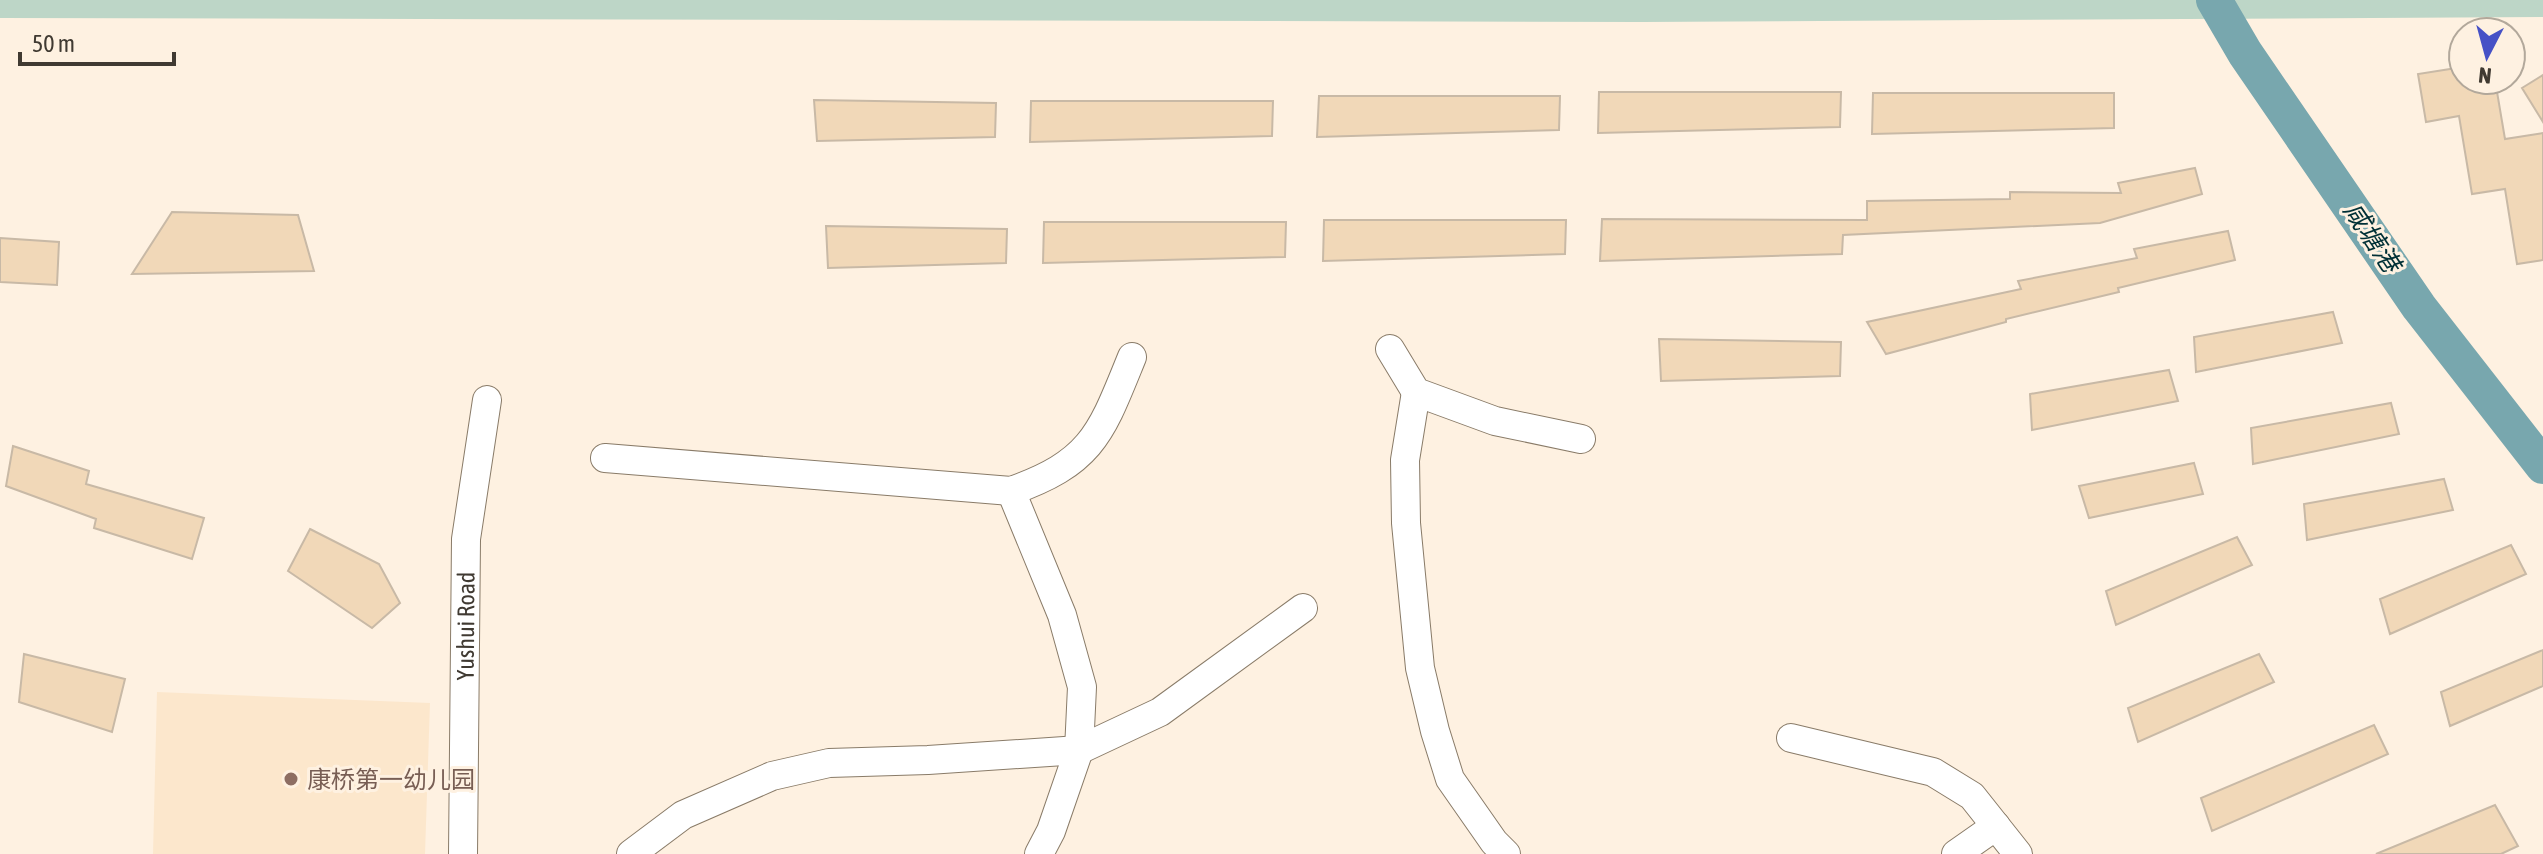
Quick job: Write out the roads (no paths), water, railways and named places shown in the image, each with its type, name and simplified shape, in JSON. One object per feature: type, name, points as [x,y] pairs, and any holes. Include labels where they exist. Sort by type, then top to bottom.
[{"type":"street","points":[[1390,349],[1416,392],[1495,421],[1581,439]]},
{"type":"street","points":[[605,458],[1011,491],[1045,479],[1083,452],[1105,424],[1132,357]]},
{"type":"street","points":[[1416,392],[1405,460],[1406,523],[1420,668],[1450,779],[1494,842],[1506,854]]},
{"type":"street","name":"Yushui Road","points":[[463,854],[466,539],[487,400]]},
{"type":"street","points":[[1011,491],[1062,615],[1082,687],[1079,750],[1051,831],[1039,854]]},
{"type":"street","points":[[631,854],[683,815],[772,776],[815,766],[1079,750],[1160,712],[1303,608]]},
{"type":"street","points":[[1791,738],[1933,772],[1972,796],[2018,854]]},
{"type":"street","points":[[1956,854],[1996,826]]},
{"type":"waterway","name":"咸塘港","points":[[2214,0],[2245,53],[2419,307],[2543,466]]},
{"type":"place","name":"康桥第一幼儿园","points":[[291,779]]}]
